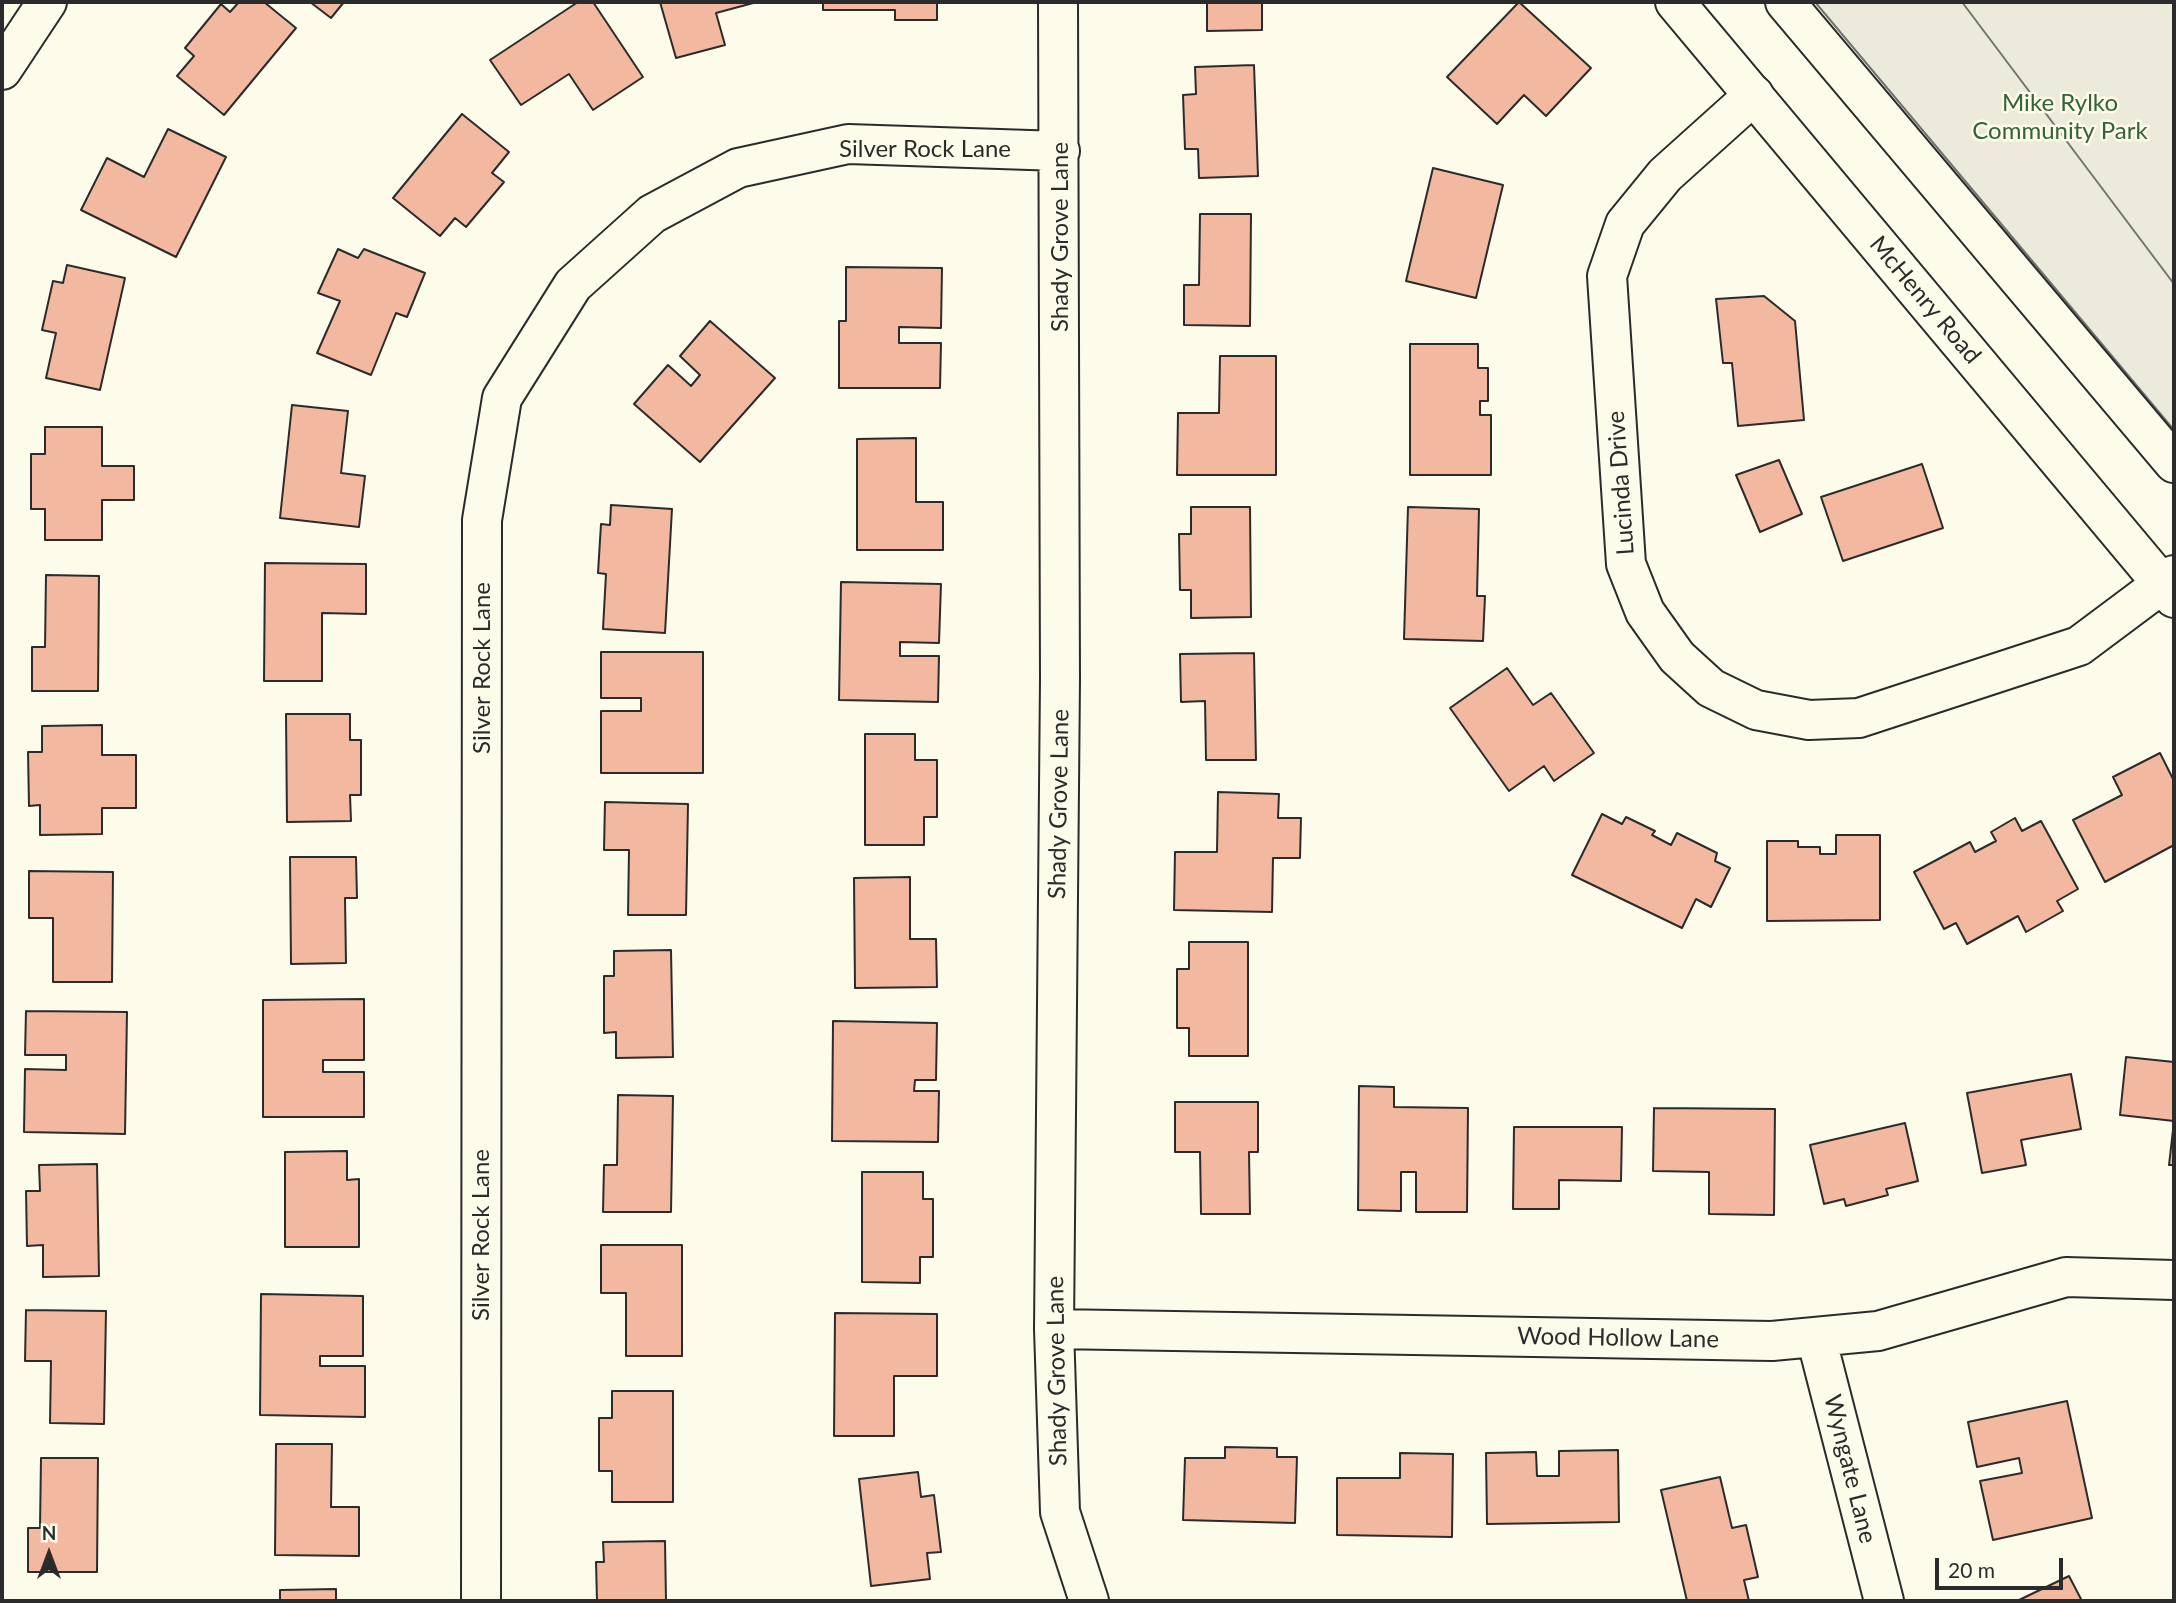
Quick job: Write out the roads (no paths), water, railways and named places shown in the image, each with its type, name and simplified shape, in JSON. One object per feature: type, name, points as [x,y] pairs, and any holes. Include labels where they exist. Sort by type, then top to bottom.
[{"type":"street","points":[[2,70],[47,2]]},
{"type":"street","name":"Shady Grove Lane","points":[[1058,2],[1060,693],[1054,1329],[1060,1512],[1089,1601]]},
{"type":"street","name":"McHenry Road","points":[[1675,2],[2170,586]]},
{"type":"street","points":[[1785,2],[2174,463]]},
{"type":"street","name":"Lucinda Drive","points":[[1754,94],[1665,175],[1625,224],[1607,276],[1626,564],[1645,612],[1677,657],[1711,688],[1756,710],[1809,720],[1859,718],[2079,646],[2170,586]]},
{"type":"street","name":"Silver Rock Lane","points":[[481,1601],[482,520],[502,398],[573,285],[652,214],[738,168],[848,144],[1060,151]]},
{"type":"street","name":"Wood Hollow Lane","points":[[1054,1329],[1772,1341],[1878,1331],[2066,1277],[2174,1280]]},
{"type":"street","name":"Wyngate Lane","points":[[1816,1337],[1884,1601]]},
{"type":"park label","name":"Mike Rylko Community Park","points":[[2060,117]]}]
